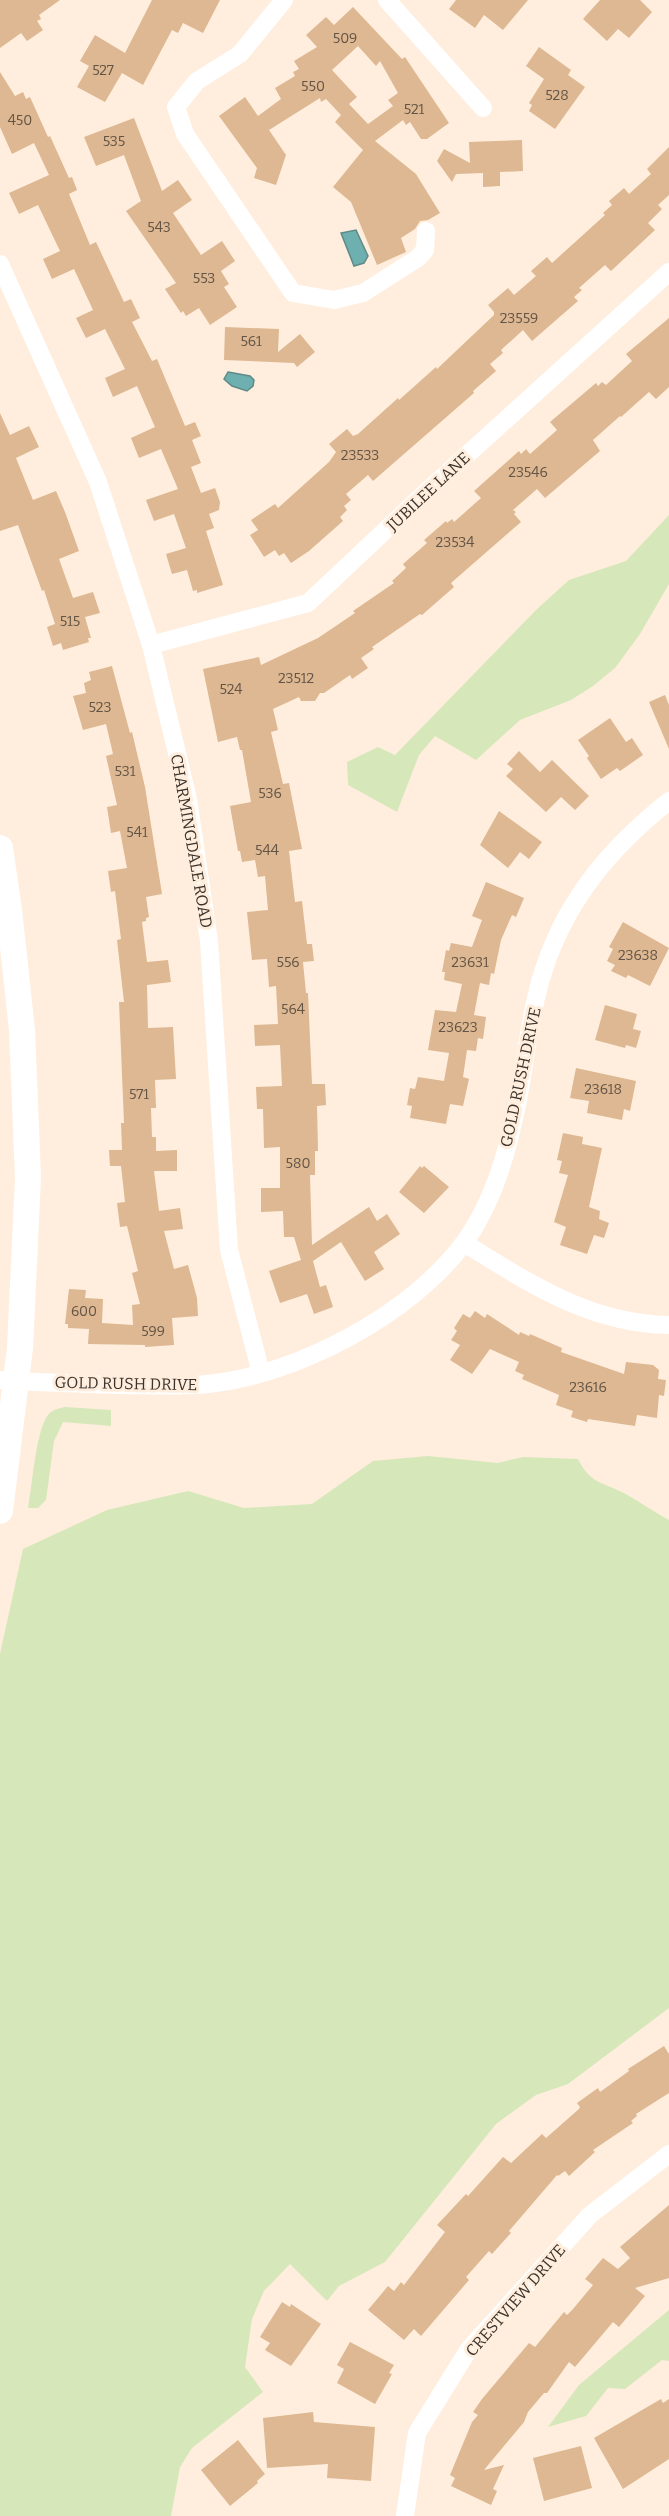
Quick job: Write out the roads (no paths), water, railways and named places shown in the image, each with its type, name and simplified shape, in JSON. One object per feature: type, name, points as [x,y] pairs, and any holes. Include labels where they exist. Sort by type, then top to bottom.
[{"type":"main road","points":[[0,848],[22,1030],[28,1178],[8,1381],[0,1511]]},
{"type":"street","points":[[284,0],[240,54],[197,81],[176,107],[185,134],[293,293],[334,300],[363,293],[418,258],[425,250],[426,231]]},
{"type":"street","points":[[387,0],[483,108]]},
{"type":"street","name":"CHARMINGDALE ROAD","points":[[0,264],[98,482],[151,645],[188,799],[209,941],[229,1250],[261,1373]]},
{"type":"street","name":"JUBILEE LANE","points":[[151,645],[308,603],[426,492],[669,272]]},
{"type":"street","name":"GOLD RUSH DRIVE","points":[[8,1381],[162,1386],[209,1384],[261,1373],[315,1354],[372,1323],[423,1287],[464,1243],[493,1190],[512,1127],[536,996],[550,950],[566,915],[601,864],[645,820],[669,801]]},
{"type":"street","points":[[464,1243],[574,1306],[640,1325],[669,1325]]},
{"type":"street","name":"CRESTVIEW DRIVE","points":[[405,2516],[417,2433],[469,2349],[590,2215],[669,2154]]},
{"type":"water","points":[[356,230],[368,256],[364,263],[354,266],[341,233]]},
{"type":"water","points":[[228,372],[250,376],[254,380],[253,386],[247,391],[232,386],[224,379]]}]
